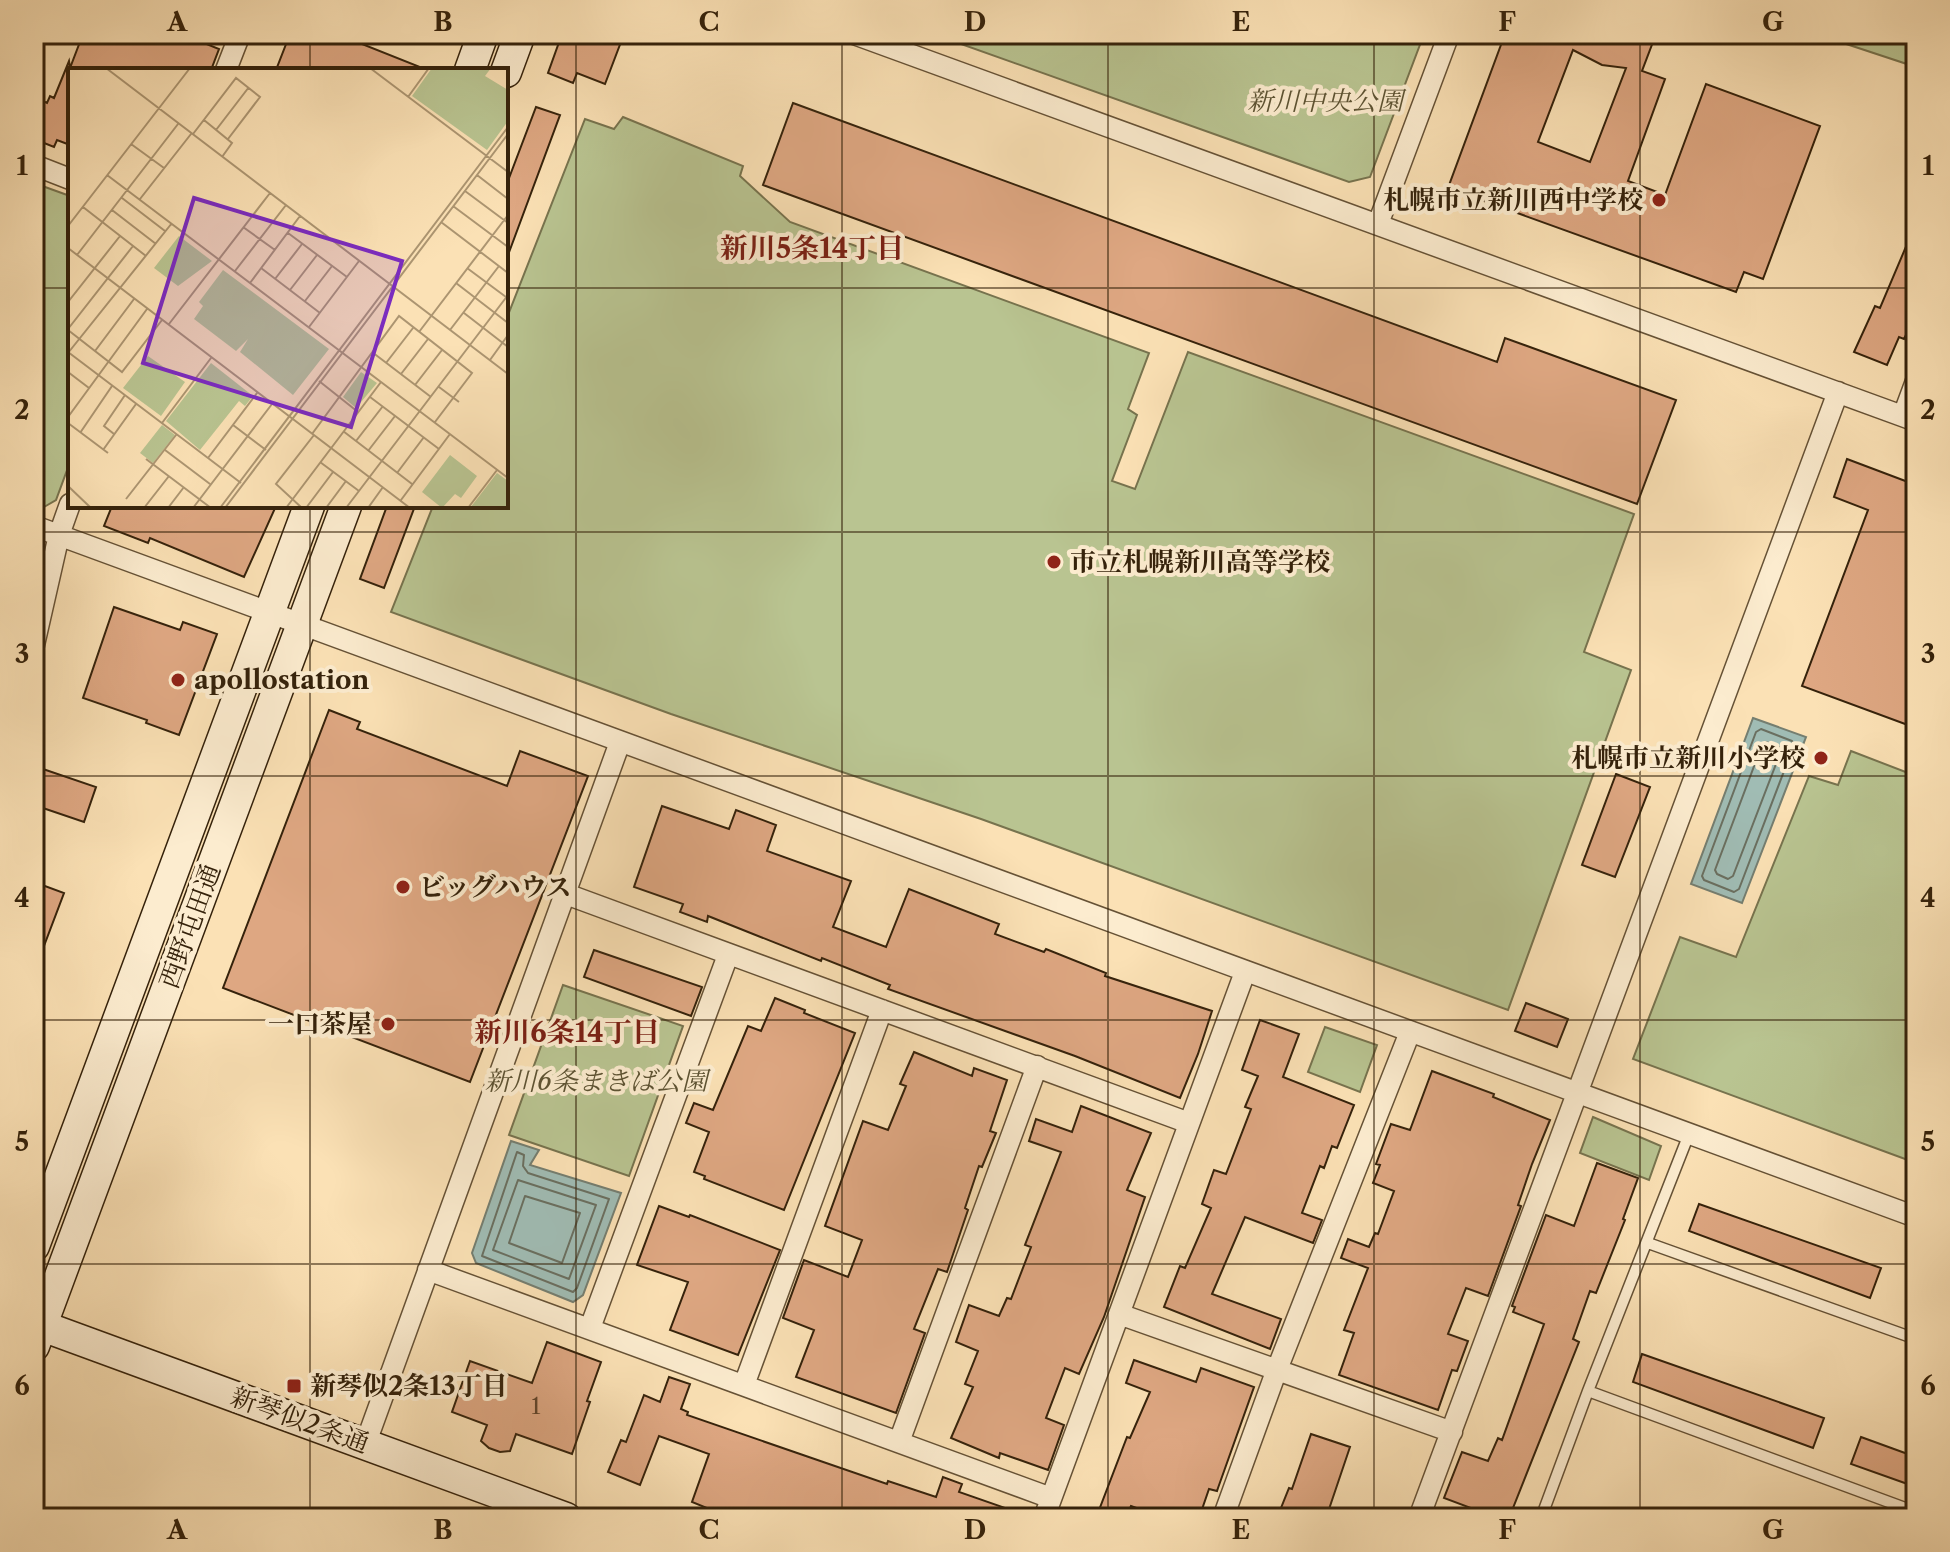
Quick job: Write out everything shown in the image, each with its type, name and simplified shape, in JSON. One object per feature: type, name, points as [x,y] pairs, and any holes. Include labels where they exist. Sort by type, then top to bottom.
[{"type":"street","points":[[227,68],[240,34]]},
{"type":"street","points":[[471,68],[483,34]]},
{"type":"street","points":[[507,68],[520,34]]},
{"type":"street","points":[[854,34],[896,41],[1378,224],[1909,418],[1916,381]]},
{"type":"street","points":[[1378,224],[1449,34]]},
{"type":"street","points":[[34,165],[68,178]]},
{"type":"street","points":[[1419,1518],[1838,392]]},
{"type":"street","points":[[34,645],[59,535],[69,508]]},
{"type":"street","name":"西野屯田通","points":[[34,1246],[308,508]]},
{"type":"street","name":"西野屯田通","points":[[37,1331],[345,508]]},
{"type":"street","points":[[34,526],[1916,1217]]},
{"type":"street","points":[[365,1445],[620,742]]},
{"type":"street","points":[[566,894],[1189,1123]]},
{"type":"street","points":[[590,1328],[728,955]]},
{"type":"street","points":[[1044,1518],[1245,972]]},
{"type":"street","points":[[744,1385],[882,1010]]},
{"type":"street","points":[[1223,1518],[1276,1372],[1410,1032]]},
{"type":"street","points":[[899,1442],[1037,1066]]},
{"type":"street","points":[[428,1270],[1051,1498]]},
{"type":"street","points":[[1119,1314],[1452,1432]]},
{"type":"street","name":"新琴似2条通","points":[[37,1331],[566,1518]]},
{"type":"lane","points":[[1541,1518],[1689,1134]]},
{"type":"lane","points":[[1648,1243],[1916,1339]]},
{"type":"lane","points":[[1588,1391],[1916,1512]]},
{"type":"green space","name":"新川中央公園","points":[[933,34],[1424,34],[1370,177],[1349,182]]},
{"type":"green space","points":[[1816,34],[1916,34],[1916,67]]},
{"type":"green space","name":"市立札幌新川高等学校","points":[[623,117],[743,166],[740,176],[790,222],[1149,353],[1128,409],[1137,415],[1112,481],[1135,489],[1188,352],[1634,514],[1584,652],[1631,670],[1508,1010],[981,819],[671,714],[391,612],[432,508],[508,508],[508,315],[585,119],[614,129]]},
{"type":"green space","points":[[34,183],[68,195],[68,467],[56,500],[44,507],[34,503]]},
{"type":"green space","points":[[1851,751],[1916,776],[1916,1163],[1633,1059],[1680,937],[1736,957],[1809,776],[1838,785]]},
{"type":"green space","name":"新川6条まきば公園","points":[[563,985],[683,1026],[629,1176],[509,1135]]},
{"type":"green space","points":[[1325,1027],[1377,1045],[1360,1092],[1308,1072]]},
{"type":"green space","points":[[1593,1117],[1661,1146],[1649,1180],[1580,1153]]},
{"type":"water","points":[[1753,718],[1806,737],[1742,903],[1691,884]]},
{"type":"water","points":[[511,1141],[539,1150],[530,1165],[621,1193],[583,1295],[573,1302],[476,1263],[472,1253]]},
{"type":"building","points":[[83,34],[182,34],[219,49],[212,68],[70,68]]},
{"type":"building","points":[[290,34],[337,34],[420,67],[420,68],[277,68]]},
{"type":"building","points":[[562,34],[624,34],[605,84],[577,73],[573,83],[548,73]]},
{"type":"building","points":[[1505,34],[1656,34],[1642,71],[1665,79],[1628,181],[1665,195],[1706,84],[1820,126],[1763,279],[1744,272],[1736,292],[1448,188]],"holes":[[[1573,50],[1602,65],[1626,68],[1590,162],[1538,142]]]},
{"type":"building","points":[[69,61],[68,144],[57,140],[54,147],[34,139],[34,97],[47,103],[50,96],[54,98]]},
{"type":"building","points":[[793,103],[1497,362],[1505,338],[1676,400],[1637,504],[763,185]]},
{"type":"building","points":[[536,107],[560,115],[508,255],[508,181]]},
{"type":"building","points":[[1916,223],[1916,314],[1904,339],[1899,337],[1887,365],[1854,352],[1875,306],[1880,308]]},
{"type":"building","points":[[1847,459],[1916,485],[1916,536],[1910,551],[1916,554],[1916,728],[1802,686],[1868,510],[1834,497]]},
{"type":"building","points":[[111,508],[275,508],[244,577],[150,538],[148,543],[104,526]]},
{"type":"building","points":[[386,508],[414,508],[384,588],[360,579]]},
{"type":"building","points":[[114,607],[180,630],[183,622],[217,634],[179,735],[146,723],[147,720],[83,698]]},
{"type":"building","name":"ビッグハウス","points":[[329,710],[360,722],[357,729],[507,786],[520,751],[588,776],[470,1082],[223,988]]},
{"type":"building","points":[[40,768],[96,787],[84,822],[34,805],[34,785]]},
{"type":"building","points":[[1616,774],[1650,787],[1615,877],[1582,865]]},
{"type":"building","points":[[662,806],[729,829],[736,810],[776,825],[767,851],[851,881],[833,927],[886,947],[909,889],[999,924],[995,934],[1044,952],[1046,949],[1106,973],[1105,976],[1212,1011],[1180,1098],[1075,1056],[888,989],[890,985],[822,958],[821,961],[708,916],[707,922],[680,912],[683,904],[634,887]]},
{"type":"building","points":[[34,882],[64,893],[36,967],[34,967]]},
{"type":"building","points":[[594,950],[702,987],[691,1016],[584,977]]},
{"type":"building","points":[[775,998],[855,1033],[784,1210],[704,1179],[705,1176],[694,1172],[709,1132],[686,1123],[694,1103],[713,1110],[748,1026],[761,1031]]},
{"type":"building","points":[[1526,1003],[1568,1019],[1557,1047],[1515,1031]]},
{"type":"building","points":[[1260,1020],[1299,1034],[1283,1077],[1354,1105],[1337,1148],[1332,1146],[1324,1168],[1320,1166],[1302,1213],[1322,1220],[1313,1243],[1245,1217],[1212,1294],[1281,1319],[1270,1349],[1164,1307],[1180,1266],[1185,1268],[1211,1208],[1202,1204],[1214,1170],[1226,1174],[1251,1109],[1245,1107],[1258,1076],[1242,1070]]},
{"type":"building","points":[[914,1052],[972,1076],[974,1068],[1007,1080],[990,1131],[996,1133],[982,1167],[979,1166],[947,1272],[938,1269],[914,1329],[925,1333],[896,1413],[796,1377],[814,1330],[783,1318],[804,1260],[848,1277],[862,1240],[825,1226],[863,1121],[888,1130],[906,1086],[900,1084]]},
{"type":"building","points":[[1432,1071],[1494,1094],[1493,1097],[1550,1120],[1488,1296],[1466,1288],[1448,1334],[1468,1341],[1457,1371],[1452,1370],[1438,1410],[1339,1375],[1354,1333],[1344,1330],[1368,1268],[1341,1258],[1348,1239],[1369,1247],[1375,1233],[1378,1234],[1394,1191],[1373,1183],[1380,1165],[1376,1164],[1391,1124],[1410,1130]]},
{"type":"building","points":[[1081,1106],[1151,1133],[1127,1190],[1145,1197],[1104,1317],[1079,1374],[1065,1368],[1046,1418],[1064,1425],[1048,1470],[1000,1453],[999,1458],[951,1438],[973,1387],[965,1384],[978,1351],[956,1342],[969,1305],[999,1316],[1007,1298],[1011,1299],[1031,1247],[1025,1245],[1061,1152],[1029,1141],[1036,1119],[1072,1132]]},
{"type":"building","points":[[1597,1163],[1638,1178],[1625,1220],[1596,1293],[1590,1291],[1573,1339],[1579,1342],[1509,1518],[1467,1518],[1471,1508],[1444,1498],[1462,1452],[1488,1461],[1498,1438],[1502,1440],[1544,1324],[1513,1312],[1515,1307],[1512,1306],[1546,1215],[1574,1226]]},
{"type":"building","points":[[1699,1204],[1881,1268],[1870,1298],[1689,1231]]},
{"type":"building","points":[[659,1206],[780,1250],[738,1355],[670,1330],[688,1282],[637,1265]]},
{"type":"building","points":[[547,1342],[601,1362],[572,1454],[516,1434],[510,1451],[500,1452],[489,1448],[481,1441],[487,1425],[452,1412],[470,1361],[532,1383]]},
{"type":"building","points":[[1642,1354],[1824,1418],[1813,1448],[1633,1382]]},
{"type":"building","points":[[1134,1360],[1196,1382],[1201,1368],[1254,1387],[1217,1491],[1209,1489],[1199,1518],[1165,1518],[1131,1506],[1126,1518],[1096,1518],[1127,1437],[1130,1438],[1150,1392],[1126,1383]]},
{"type":"building","points":[[669,1377],[690,1384],[681,1409],[688,1412],[687,1415],[887,1484],[888,1481],[936,1497],[943,1477],[962,1484],[959,1492],[1025,1515],[1024,1518],[703,1518],[707,1508],[692,1502],[709,1454],[659,1436],[640,1485],[608,1472],[621,1440],[626,1442],[644,1395],[660,1402]]},
{"type":"building","points":[[1311,1434],[1350,1447],[1326,1518],[1277,1518],[1289,1488],[1292,1489]]},
{"type":"building","points":[[1861,1437],[1916,1457],[1916,1487],[1851,1464]]},
{"type":"place","name":"札幌市立新川西中学校","points":[[1659,200]]},
{"type":"place","name":"市立札幌新川高等学校","points":[[1054,562]]},
{"type":"place","name":"apollostation","points":[[178,680]]},
{"type":"place","name":"札幌市立新川小学校","points":[[1821,758]]},
{"type":"place","name":"ビッグハウス","points":[[403,887]]},
{"type":"place","name":"一口茶屋","points":[[388,1024]]},
{"type":"place","name":"新琴似2条13丁目","points":[[294,1386]]},
{"type":"district","name":"新川5条14丁目","points":[[812,248]]},
{"type":"district","name":"新川6条14丁目","points":[[567,1032]]}]
